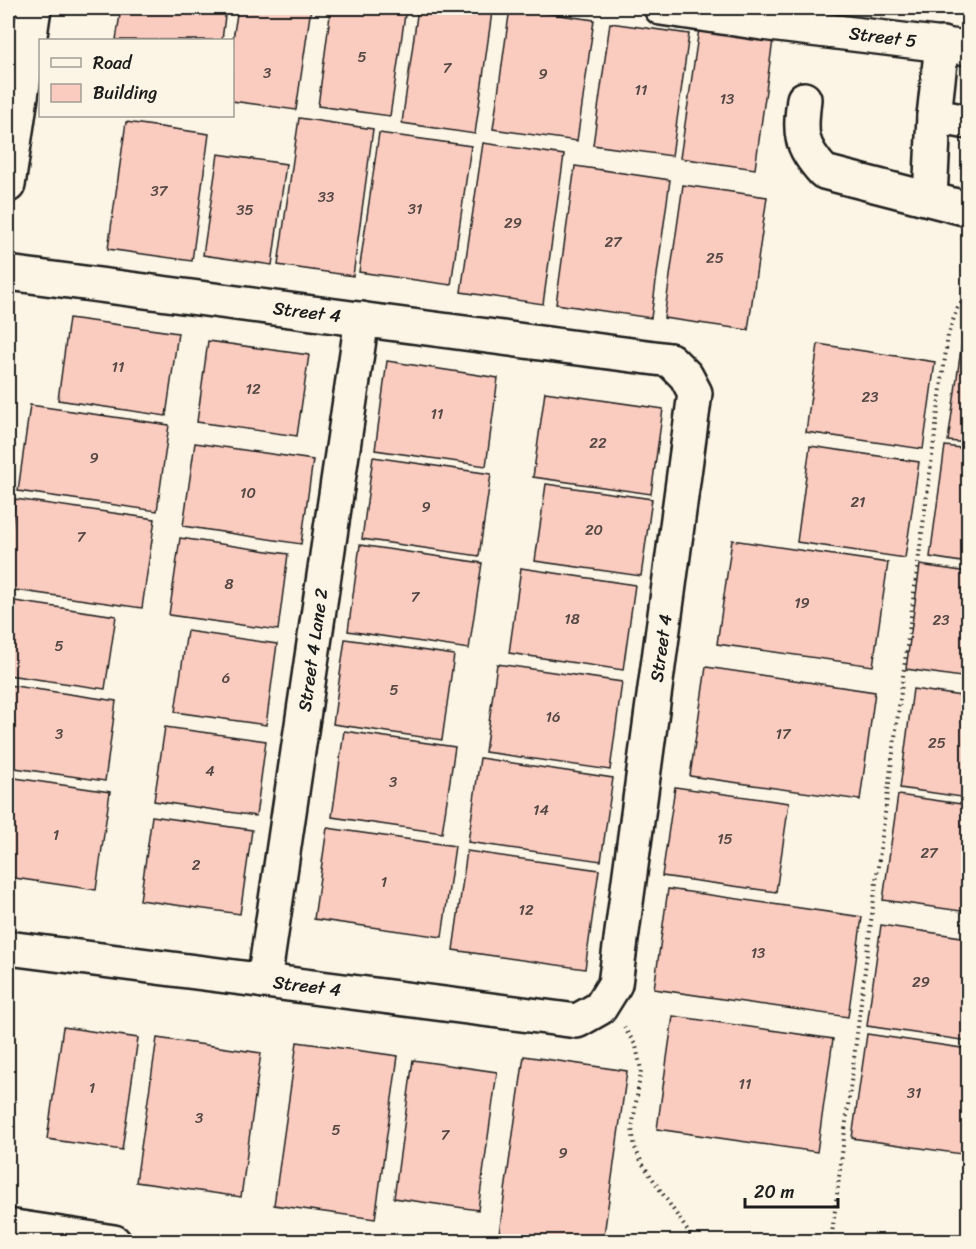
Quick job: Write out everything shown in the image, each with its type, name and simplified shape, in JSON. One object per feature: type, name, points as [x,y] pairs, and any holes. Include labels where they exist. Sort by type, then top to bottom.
[{"type":"street","points":[[8,185],[34,8]]},
{"type":"street","name":"Street 5","points":[[661,8],[763,15],[955,46]]},
{"type":"street","points":[[930,198],[934,116],[955,46]]},
{"type":"street","points":[[804,99],[800,131],[809,156],[824,171],[969,209]]},
{"type":"street","points":[[934,116],[969,122]]},
{"type":"street","name":"Street 4","points":[[8,273],[670,360],[687,376],[695,393],[615,984],[600,1008],[577,1021],[8,948]]},
{"type":"street","name":"Street 4 Lane 2","points":[[264,981],[362,320]]},
{"type":"street","points":[[8,1226],[114,1242]]},
{"type":"path","points":[[831,1242],[948,335],[957,309],[969,292]]},
{"type":"path","points":[[600,1008],[623,1027],[636,1046],[641,1070],[632,1129],[635,1148],[642,1163],[694,1242]]},
{"type":"building","points":[[121,8],[226,8],[222,39],[116,39]]},
{"type":"building","points":[[238,8],[311,8],[296,110],[234,101],[233,39]]},
{"type":"building","points":[[331,8],[406,8],[390,116],[318,106]]},
{"type":"building","points":[[418,8],[459,8],[492,12],[475,134],[402,123]]},
{"type":"building","points":[[510,8],[594,20],[577,141],[493,129]]},
{"type":"building","points":[[610,23],[689,34],[672,156],[593,145]]},
{"type":"building","points":[[699,29],[773,40],[755,169],[680,158]]},
{"type":"building","points":[[299,118],[373,129],[353,276],[278,265]]},
{"type":"building","points":[[126,122],[209,134],[192,261],[108,249]]},
{"type":"building","points":[[379,133],[471,146],[451,285],[359,272]]},
{"type":"building","points":[[483,143],[564,155],[543,304],[461,292]]},
{"type":"building","points":[[218,154],[286,164],[272,265],[203,255]]},
{"type":"building","points":[[575,166],[670,180],[651,318],[556,304]]},
{"type":"building","points":[[683,185],[767,197],[748,330],[664,318]]},
{"type":"building","points":[[69,318],[178,333],[166,416],[58,400]]},
{"type":"building","points":[[963,335],[968,336],[968,443],[948,441]]},
{"type":"building","points":[[208,341],[309,355],[297,436],[197,422]]},
{"type":"building","points":[[818,344],[935,362],[923,449],[806,432]]},
{"type":"building","points":[[387,361],[498,378],[486,466],[375,450]]},
{"type":"building","points":[[545,392],[663,409],[651,494],[533,477]]},
{"type":"building","points":[[30,405],[169,425],[157,511],[18,491]]},
{"type":"building","points":[[195,443],[313,460],[301,544],[183,526]]},
{"type":"building","points":[[810,446],[919,462],[905,558],[797,542]]},
{"type":"building","points":[[945,446],[968,449],[968,563],[930,557]]},
{"type":"building","points":[[373,457],[491,474],[479,556],[362,539]]},
{"type":"building","points":[[546,484],[652,499],[641,576],[535,561]]},
{"type":"building","points":[[15,499],[155,519],[142,608],[8,589],[8,555]]},
{"type":"building","points":[[180,538],[288,554],[278,630],[169,615]]},
{"type":"building","points":[[732,540],[888,563],[873,666],[717,644]]},
{"type":"building","points":[[360,545],[482,563],[469,649],[348,631]]},
{"type":"building","points":[[920,565],[968,572],[968,678],[906,669]]},
{"type":"building","points":[[521,568],[635,585],[623,670],[509,653]]},
{"type":"building","points":[[8,600],[116,616],[105,689],[8,675]]},
{"type":"building","points":[[187,631],[277,644],[266,725],[175,712]]},
{"type":"building","points":[[345,639],[454,655],[442,740],[333,724]]},
{"type":"building","points":[[497,664],[622,682],[610,770],[485,752]]},
{"type":"building","points":[[706,667],[875,692],[860,800],[690,776]]},
{"type":"building","points":[[8,685],[116,701],[105,781],[8,767]]},
{"type":"building","points":[[913,689],[968,697],[968,798],[900,788]]},
{"type":"building","points":[[165,727],[266,741],[256,816],[154,801]]},
{"type":"building","points":[[344,731],[455,747],[442,833],[332,817]]},
{"type":"building","points":[[480,758],[613,778],[601,861],[468,842]]},
{"type":"building","points":[[8,777],[110,792],[96,890],[8,877]]},
{"type":"building","points":[[675,787],[789,803],[776,892],[662,876]]},
{"type":"building","points":[[898,795],[968,805],[968,912],[883,900]]},
{"type":"building","points":[[152,816],[252,830],[240,914],[140,900]]},
{"type":"building","points":[[327,828],[455,846],[442,937],[314,919]]},
{"type":"building","points":[[467,851],[599,870],[585,969],[453,950]]},
{"type":"building","points":[[668,889],[862,917],[848,1017],[654,989]]},
{"type":"building","points":[[881,925],[968,938],[968,1041],[867,1026]]},
{"type":"building","points":[[673,1016],[833,1039],[817,1152],[657,1129]]},
{"type":"building","points":[[63,1027],[138,1038],[122,1150],[47,1139]]},
{"type":"building","points":[[867,1034],[968,1049],[968,1155],[852,1138]]},
{"type":"building","points":[[157,1038],[261,1053],[241,1197],[136,1182]]},
{"type":"building","points":[[297,1042],[398,1056],[375,1219],[274,1205]]},
{"type":"building","points":[[524,1056],[627,1071],[603,1242],[548,1242],[499,1234]]},
{"type":"building","points":[[413,1060],[497,1072],[478,1210],[394,1198]]}]
